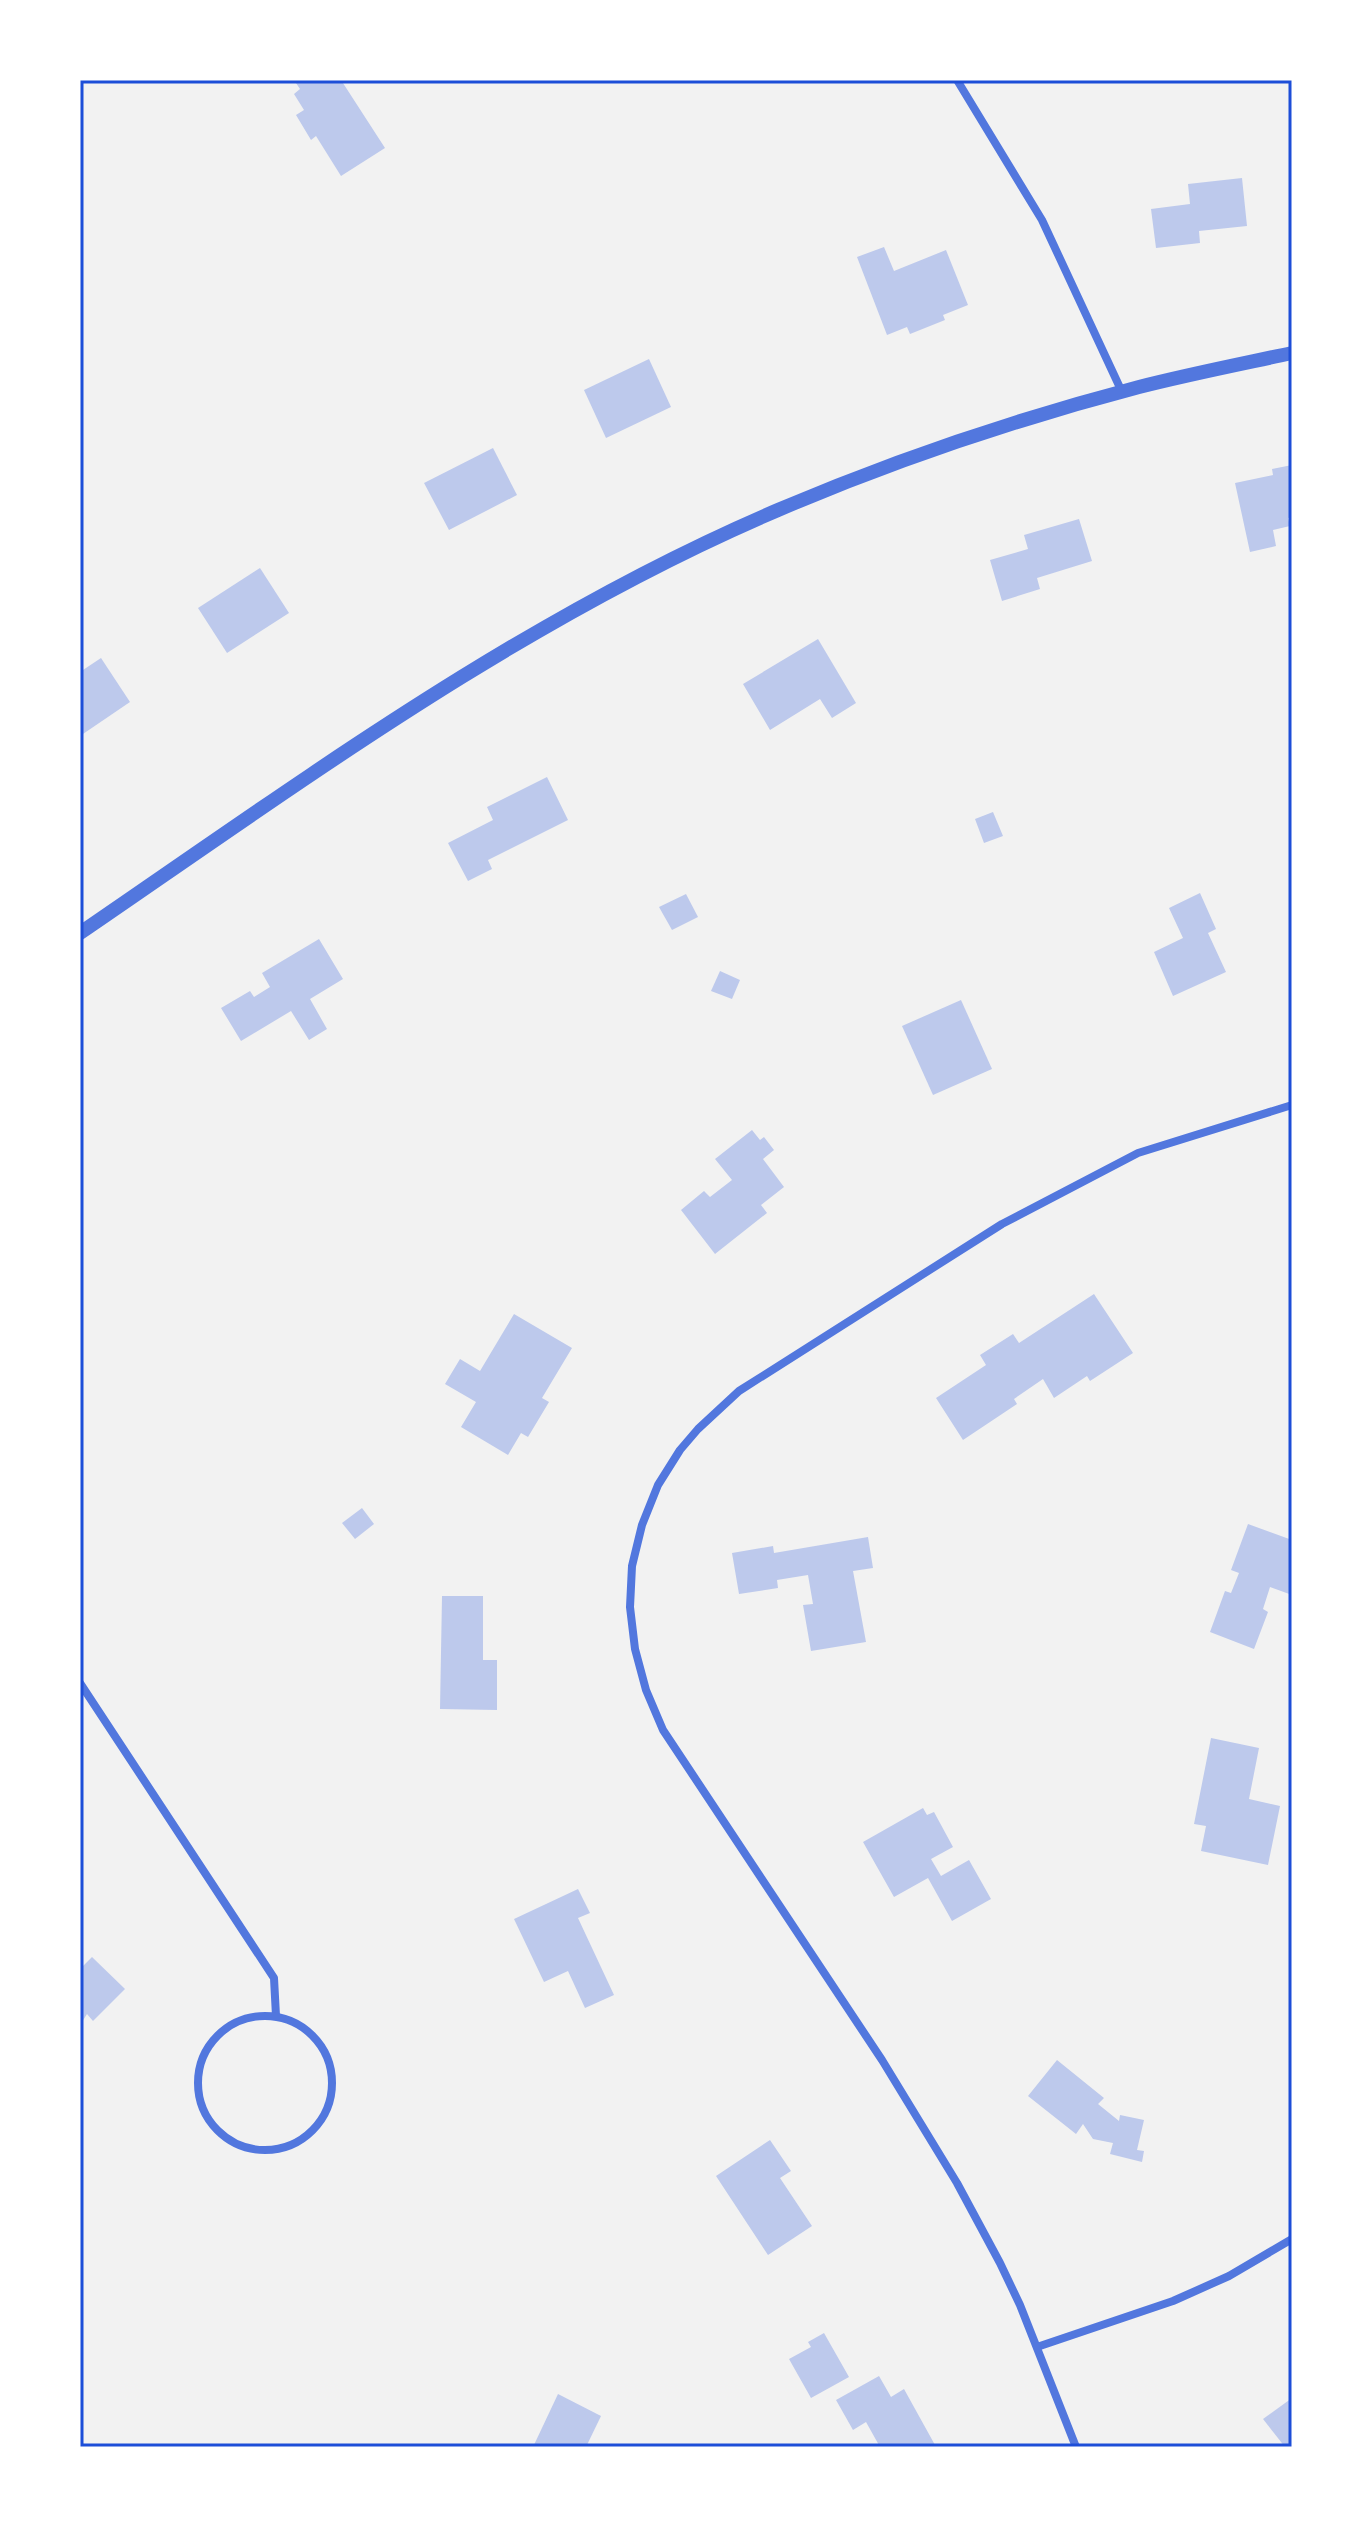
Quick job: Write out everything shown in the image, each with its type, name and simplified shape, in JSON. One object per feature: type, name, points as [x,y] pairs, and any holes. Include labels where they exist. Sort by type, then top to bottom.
[{"type":"street","points":[[957,80],[1042,220],[1122,392]]},
{"type":"street","points":[[80,933],[350,747],[473,669],[673,559],[777,510],[896,463],[1122,392],[1292,353]]},
{"type":"street","points":[[1076,2447],[1000,2263],[920,2121],[663,1730],[646,1690],[635,1649],[630,1607],[632,1566],[642,1525],[658,1485],[689,1440],[739,1391],[1002,1224],[1124,1160],[1292,1105]]},
{"type":"street","points":[[80,1683],[274,1978],[276,2016]]},
{"type":"street","points":[[276,2016],[296,2022],[313,2034],[325,2051],[332,2070],[333,2091],[327,2111],[316,2128],[304,2138],[291,2146],[277,2149],[247,2148],[232,2142],[209,2121],[198,2091],[201,2060],[208,2046],[231,2024],[245,2018],[276,2016]]},
{"type":"street","points":[[1037,2347],[1173,2301],[1229,2276],[1292,2239]]},
{"type":"building","points":[[294,80],[341,80],[385,148],[341,176],[316,136],[311,140],[296,115],[304,110],[294,94],[300,89]]},
{"type":"building","points":[[1242,178],[1247,226],[1199,231],[1200,243],[1156,248],[1151,209],[1190,204],[1188,184]]},
{"type":"building","points":[[884,247],[894,271],[946,250],[968,305],[943,315],[945,320],[910,334],[907,327],[887,335],[857,257]]},
{"type":"building","points":[[649,359],[671,407],[606,438],[584,390]]},
{"type":"building","points":[[493,448],[517,495],[449,530],[424,483]]},
{"type":"building","points":[[1292,465],[1290,526],[1273,530],[1276,546],[1250,552],[1235,483],[1273,475],[1272,469]]},
{"type":"building","points":[[1079,519],[1092,561],[1037,578],[1040,589],[1002,601],[990,560],[1028,549],[1024,535]]},
{"type":"building","points":[[260,568],[289,613],[227,653],[198,608]]},
{"type":"building","points":[[818,639],[856,703],[832,718],[820,699],[770,730],[743,684]]},
{"type":"building","points":[[101,658],[130,702],[80,736],[80,672]]},
{"type":"building","points":[[547,777],[568,820],[488,860],[492,869],[468,881],[448,843],[493,820],[487,807]]},
{"type":"building","points":[[993,812],[1003,836],[984,843],[975,819]]},
{"type":"building","points":[[1200,893],[1216,929],[1208,933],[1226,972],[1173,996],[1154,952],[1183,938],[1169,908]]},
{"type":"building","points":[[686,894],[698,917],[672,930],[659,907]]},
{"type":"building","points":[[319,939],[343,979],[310,999],[327,1029],[309,1040],[291,1011],[241,1041],[221,1008],[250,991],[254,997],[270,987],[262,973]]},
{"type":"building","points":[[720,971],[740,980],[732,999],[711,991]]},
{"type":"building","points":[[961,1000],[992,1069],[933,1095],[902,1026]]},
{"type":"building","points":[[752,1130],[760,1140],[764,1137],[774,1150],[763,1159],[784,1187],[761,1205],[767,1213],[715,1254],[681,1210],[704,1191],[710,1197],[732,1180],[715,1159]]},
{"type":"building","points":[[1094,1294],[1133,1353],[1090,1381],[1087,1376],[1054,1398],[1043,1379],[1014,1399],[1017,1404],[963,1440],[936,1398],[986,1365],[980,1355],[1013,1334],[1019,1343]]},
{"type":"building","points":[[514,1314],[572,1348],[542,1398],[549,1402],[528,1437],[521,1433],[508,1455],[461,1427],[476,1402],[445,1384],[460,1359],[480,1371]]},
{"type":"building","points":[[362,1508],[374,1524],[355,1539],[342,1523]]},
{"type":"building","points":[[1248,1524],[1292,1540],[1292,1595],[1270,1587],[1263,1609],[1268,1612],[1254,1649],[1210,1632],[1225,1591],[1231,1593],[1239,1573],[1231,1570]]},
{"type":"building","points":[[868,1537],[873,1568],[853,1571],[866,1642],[811,1651],[803,1605],[813,1604],[808,1575],[777,1580],[778,1588],[739,1594],[732,1553],[773,1546],[774,1553]]},
{"type":"building","points":[[442,1596],[483,1596],[483,1660],[497,1660],[497,1710],[440,1709]]},
{"type":"building","points":[[1211,1738],[1259,1748],[1249,1799],[1280,1806],[1268,1865],[1201,1851],[1206,1826],[1194,1824]]},
{"type":"building","points":[[923,1808],[927,1815],[934,1812],[953,1847],[931,1859],[941,1876],[969,1860],[991,1899],[952,1921],[928,1878],[894,1897],[863,1842]]},
{"type":"building","points":[[578,1889],[590,1913],[578,1918],[614,1995],[585,2008],[568,1971],[544,1982],[514,1919]]},
{"type":"building","points":[[92,1957],[125,1989],[93,2021],[87,2014],[80,2025],[80,1969]]},
{"type":"building","points":[[1057,2060],[1104,2098],[1098,2104],[1119,2121],[1120,2115],[1144,2120],[1137,2150],[1144,2151],[1142,2162],[1110,2154],[1113,2143],[1093,2139],[1083,2124],[1076,2134],[1028,2096]]},
{"type":"building","points":[[770,2140],[791,2171],[780,2178],[812,2226],[768,2255],[716,2176]]},
{"type":"building","points":[[824,2333],[849,2377],[811,2398],[789,2359],[811,2347],[808,2342]]},
{"type":"building","points":[[879,2376],[891,2397],[904,2389],[935,2445],[880,2447],[866,2422],[853,2430],[836,2400]]},
{"type":"building","points":[[558,2394],[601,2416],[586,2447],[533,2447]]},
{"type":"building","points":[[1292,2398],[1292,2447],[1285,2447],[1263,2419]]}]
